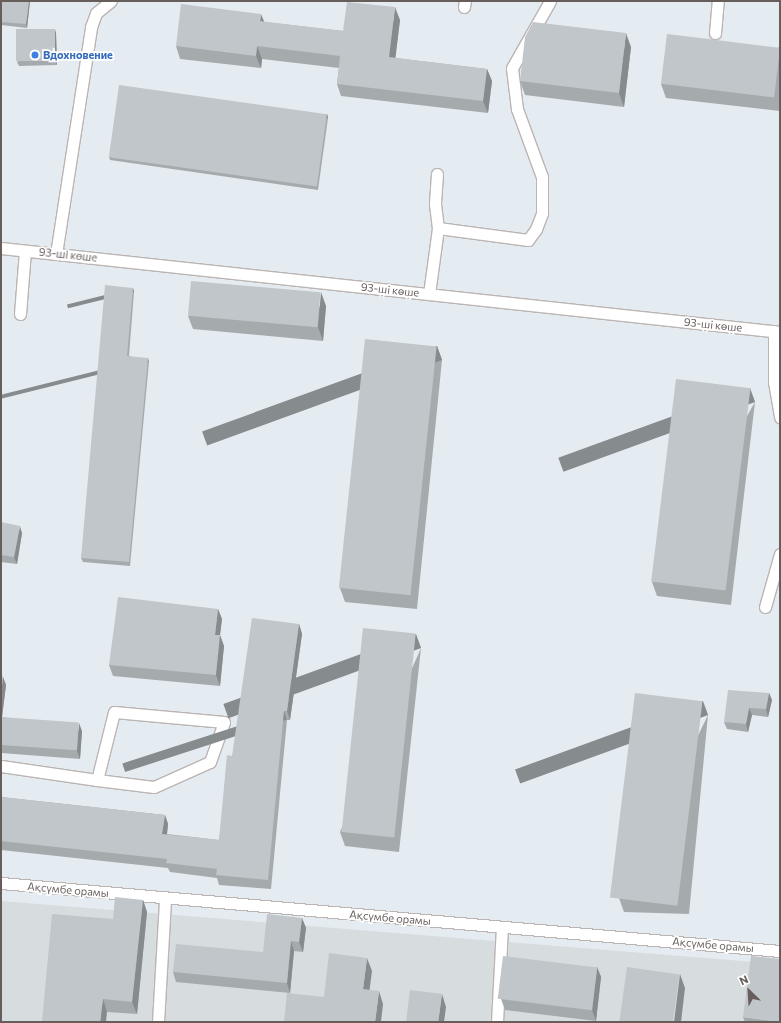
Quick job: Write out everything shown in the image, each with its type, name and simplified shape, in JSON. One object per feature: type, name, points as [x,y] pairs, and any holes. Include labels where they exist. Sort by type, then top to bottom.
[{"type":"lane","points":[[56,254],[91,27],[96,13],[110,1]]},
{"type":"lane","points":[[438,228],[528,240],[536,228],[542,213],[542,177],[517,109],[512,68],[550,1]]},
{"type":"lane","points":[[715,33],[718,1]]},
{"type":"lane","points":[[429,294],[438,228],[435,204],[437,174]]},
{"type":"lane","name":"93-ші көше","points":[[1,248],[777,331]]},
{"type":"lane","points":[[20,314],[25,251]]},
{"type":"lane","points":[[777,331],[774,382],[780,417]]},
{"type":"lane","points":[[765,606],[780,554]]},
{"type":"lane","points":[[1,766],[96,780],[154,787],[210,762],[224,722],[114,712],[96,780]]},
{"type":"lane","name":"Ақсүмбе орамы","points":[[1,883],[780,951]]},
{"type":"lane","points":[[158,1022],[165,898]]},
{"type":"lane","points":[[497,1022],[502,927]]},
{"type":"shaded area","points":[[1,901],[780,964],[780,1022],[1,1022]]},
{"type":"building","points":[[1,1],[29,1],[26,24],[1,22]]},
{"type":"building","points":[[347,2],[395,7],[389,57],[487,69],[483,101],[337,84],[340,56],[257,46],[256,56],[176,46],[181,4],[261,14],[260,21],[343,31]]},
{"type":"building","points":[[533,22],[626,33],[619,93],[520,81],[525,37]]},
{"type":"building","points":[[16,29],[55,29],[55,61],[16,61]]},
{"type":"building","points":[[667,34],[780,48],[774,98],[661,84]]},
{"type":"building","points":[[119,85],[327,114],[317,187],[109,157]]},
{"type":"building","points":[[191,281],[321,292],[317,327],[188,316]]},
{"type":"building","points":[[105,285],[133,288],[127,356],[148,358],[129,562],[81,558]]},
{"type":"building","points":[[365,339],[437,347],[410,595],[339,588]]},
{"type":"building","points":[[676,379],[750,388],[726,591],[651,581]]},
{"type":"building","points":[[1,522],[20,526],[14,557],[1,555]]},
{"type":"building","points":[[118,597],[218,609],[215,635],[220,635],[216,675],[109,665]]},
{"type":"building","points":[[252,618],[299,624],[287,711],[284,711],[268,880],[216,875],[217,869],[166,863],[167,859],[1,841],[1,797],[165,815],[162,834],[219,840],[227,755],[232,756]]},
{"type":"building","points":[[363,628],[416,634],[394,837],[342,832]]},
{"type":"building","points":[[1,676],[3,677],[1,694]]},
{"type":"building","points":[[728,690],[769,693],[766,709],[749,708],[746,724],[724,722]]},
{"type":"building","points":[[635,693],[702,701],[677,906],[610,897]]},
{"type":"building","points":[[1,717],[79,722],[77,750],[1,745]]},
{"type":"building","points":[[115,897],[143,900],[132,1002],[103,999],[100,1022],[42,1022],[52,914],[113,919]]},
{"type":"building","points":[[267,914],[302,918],[299,942],[291,941],[287,983],[173,972],[176,944],[263,952]]},
{"type":"building","points":[[329,953],[367,958],[363,989],[379,991],[375,1022],[284,1022],[287,993],[324,997]]},
{"type":"building","points":[[503,956],[597,968],[592,1010],[498,999]]},
{"type":"building","points":[[751,956],[780,959],[780,1022],[743,1017]]},
{"type":"building","points":[[627,967],[679,974],[673,1022],[619,1021]]},
{"type":"building","points":[[410,990],[442,994],[438,1022],[406,1022]]},
{"type":"place","name":"Вдохновение","points":[[35,55]]}]
